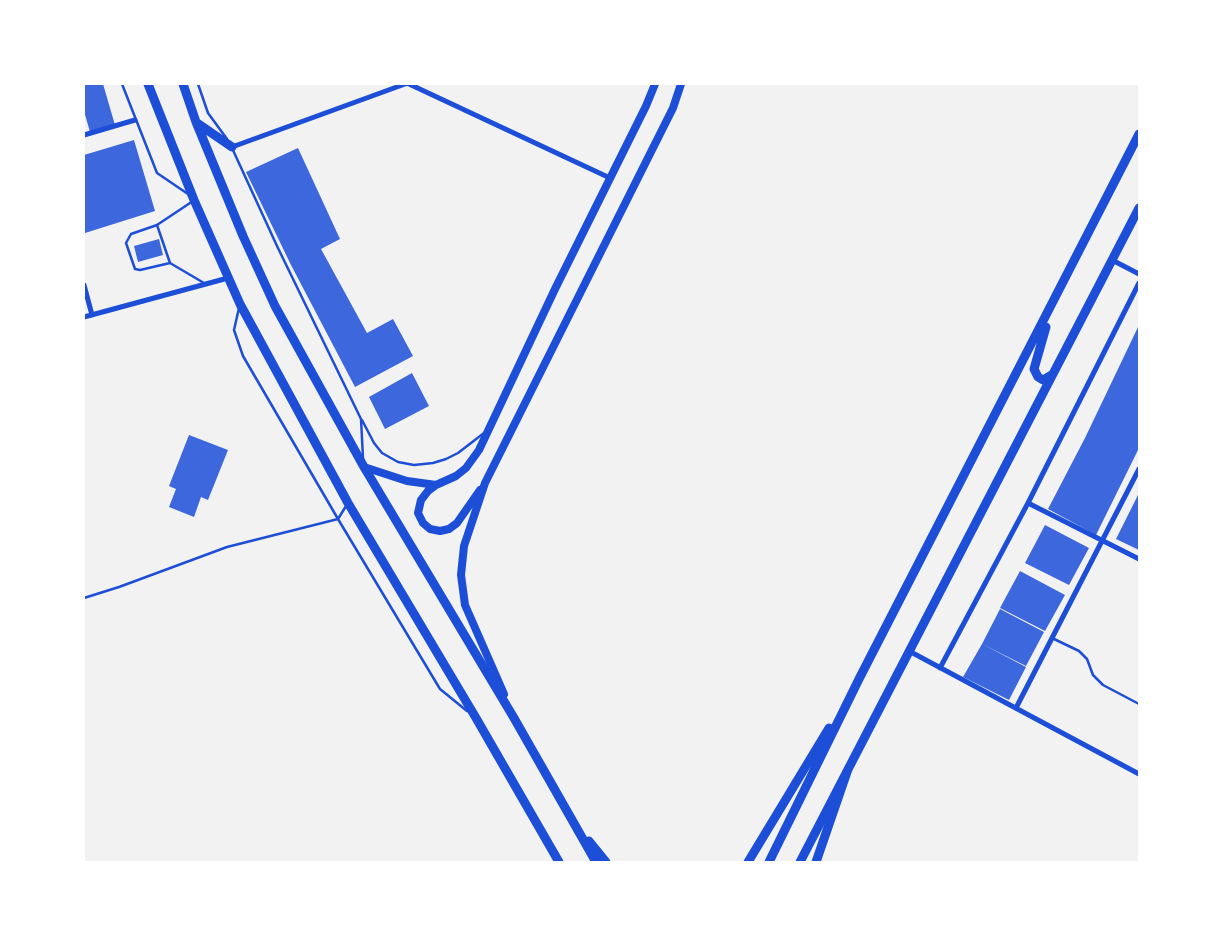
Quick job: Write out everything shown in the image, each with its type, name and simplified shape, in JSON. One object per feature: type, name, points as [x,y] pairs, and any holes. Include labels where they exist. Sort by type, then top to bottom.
[{"type":"main road","points":[[148,84],[193,199],[240,304],[348,503],[559,862]]},
{"type":"main road","points":[[183,84],[196,122],[243,236],[275,306],[364,468],[514,718],[596,862]]},
{"type":"main road","points":[[485,483],[457,523],[449,529],[440,531],[430,529],[423,523],[418,513],[421,500],[436,485],[456,476],[466,468],[479,450],[655,84]]},
{"type":"main road","points":[[514,718],[465,605],[462,575],[464,546],[485,483],[673,108],[681,84]]},
{"type":"main road","points":[[196,122],[232,147]]},
{"type":"main road","points":[[769,862],[859,679],[1139,134]]},
{"type":"main road","points":[[800,862],[1139,208]]},
{"type":"main road","points":[[1052,306],[1034,369],[1038,377],[1043,380],[1053,374]]},
{"type":"main road","points":[[364,468],[407,481],[436,485]]},
{"type":"main road","points":[[748,862],[859,679]]},
{"type":"main road","points":[[816,862],[847,772]]},
{"type":"main road","points":[[575,825],[606,862]]},
{"type":"street","points":[[232,147],[407,84],[610,178]]},
{"type":"street","points":[[84,135],[135,120]]},
{"type":"street","points":[[1112,260],[1139,274]]},
{"type":"street","points":[[84,317],[228,278]]},
{"type":"street","points":[[940,668],[1028,503],[1139,283]]},
{"type":"street","points":[[84,285],[92,315]]},
{"type":"street","points":[[1016,708],[1139,469]]},
{"type":"street","points":[[1028,503],[1139,559]]},
{"type":"street","points":[[909,651],[1139,774]]},
{"type":"lane","points":[[122,84],[157,173],[193,199],[157,225],[131,234],[127,238],[126,243],[135,269],[140,270],[170,263]]},
{"type":"lane","points":[[198,84],[208,112],[232,147],[277,246],[361,418],[374,443],[382,453],[398,462],[414,465],[433,463],[458,453],[487,431]]},
{"type":"lane","points":[[157,225],[170,263],[205,284]]},
{"type":"lane","points":[[240,304],[234,330],[243,356],[440,689],[476,718]]},
{"type":"lane","points":[[361,418],[364,468]]},
{"type":"lane","points":[[84,598],[119,588],[227,546],[338,519],[348,503]]},
{"type":"lane","points":[[1052,638],[1079,650],[1087,659],[1093,675],[1103,685],[1139,704]]},
{"type":"building","points":[[84,84],[103,84],[115,125],[90,132],[84,111]]},
{"type":"building","points":[[134,140],[155,211],[85,233],[84,155]]},
{"type":"building","points":[[298,148],[340,239],[321,249],[367,333],[393,319],[413,356],[355,387],[291,265],[246,172]]},
{"type":"building","points":[[159,239],[163,255],[138,262],[134,246]]},
{"type":"building","points":[[1139,325],[1139,448],[1096,535],[1048,509],[1085,438]]},
{"type":"building","points":[[412,373],[429,406],[385,429],[369,397]]},
{"type":"building","points":[[189,435],[228,450],[208,500],[201,497],[194,517],[169,507],[176,489],[169,486]]},
{"type":"building","points":[[1139,493],[1139,550],[1116,539]]},
{"type":"building","points":[[1045,525],[1089,548],[1069,585],[1025,563]]},
{"type":"building","points":[[1020,571],[1065,595],[1045,631],[1000,608]]},
{"type":"building","points":[[1000,609],[1044,632],[1026,666],[982,644]]},
{"type":"building","points":[[982,644],[1026,667],[1009,700],[963,677]]}]
